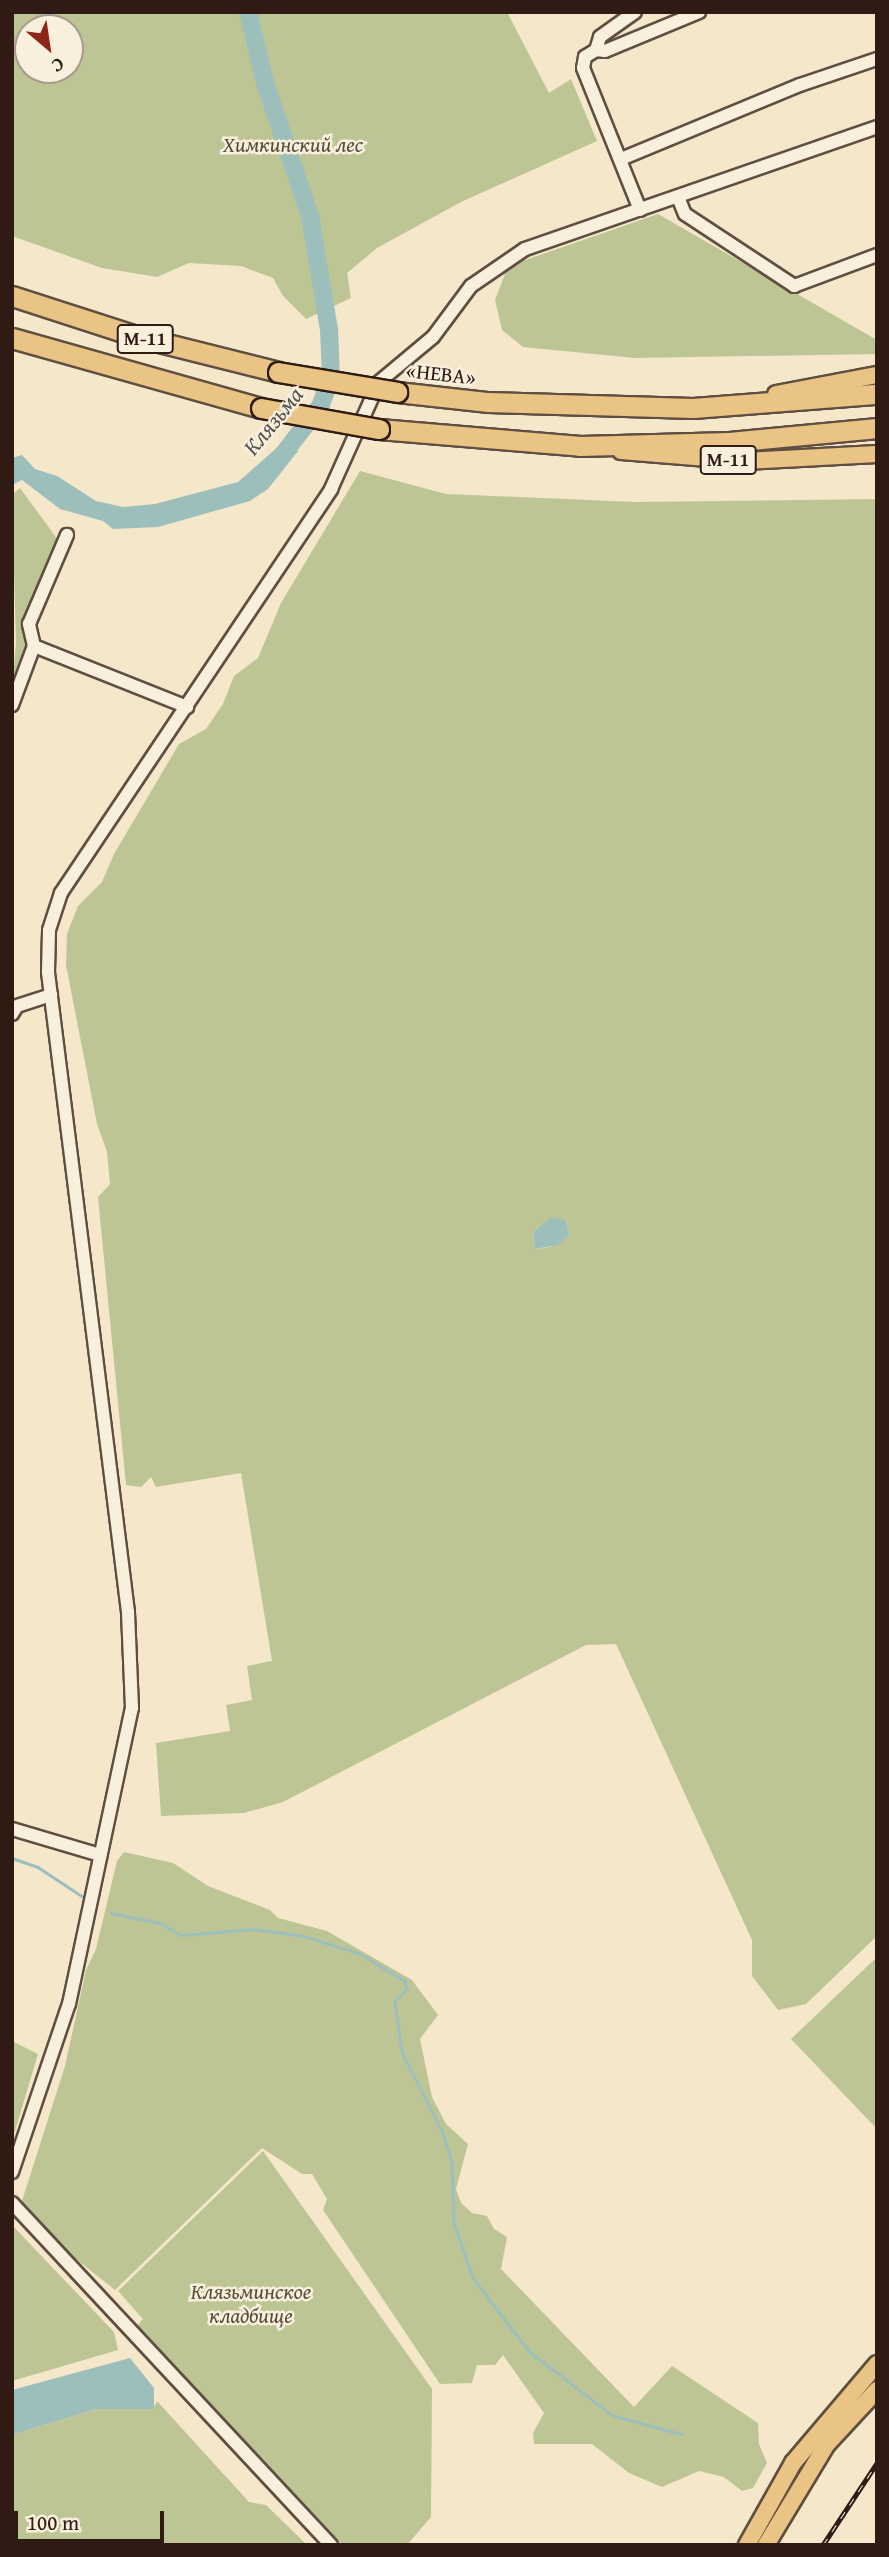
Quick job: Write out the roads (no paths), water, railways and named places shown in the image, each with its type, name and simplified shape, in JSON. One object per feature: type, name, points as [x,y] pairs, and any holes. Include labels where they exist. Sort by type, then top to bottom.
[{"type":"highway","name":"«НЕВА»","points":[[12,296],[139,337],[278,372],[397,392],[488,402],[693,408],[877,394]]},
{"type":"highway","name":"М-11","points":[[12,338],[261,408],[379,429],[580,446],[729,442],[877,428]]},
{"type":"main road","name":"М-11","points":[[693,408],[877,375]]},
{"type":"main road","name":"М-11","points":[[580,446],[674,458],[746,461],[877,454]]},
{"type":"main road","points":[[747,2545],[793,2463],[877,2364]]},
{"type":"main road","points":[[766,2545],[827,2444],[877,2390]]},
{"type":"street","points":[[596,50],[600,37],[635,12]]},
{"type":"street","points":[[640,210],[583,68],[585,57],[596,50],[605,51],[699,12]]},
{"type":"street","points":[[621,159],[800,85],[877,59]]},
{"type":"street","points":[[12,2172],[69,2004],[125,1749],[132,1672],[51,995],[49,930],[61,893],[331,489],[354,430],[379,382],[394,366],[433,337],[471,286],[496,265],[525,248],[877,127]]},
{"type":"street","points":[[678,197],[685,215],[794,286],[877,256]]},
{"type":"street","points":[[12,705],[34,646],[29,624],[67,535]]},
{"type":"street","points":[[34,646],[187,707]]},
{"type":"street","points":[[12,1014],[17,1006],[51,995]]},
{"type":"street","points":[[12,1829],[100,1855]]},
{"type":"street","points":[[12,2203],[331,2545]]},
{"type":"water","points":[[280,445],[298,451],[268,489],[250,501],[158,527],[113,529],[103,521],[60,509],[22,480],[12,485],[12,458],[22,455],[35,469],[57,476],[96,501],[123,507],[155,504],[238,482]]},
{"type":"water","points":[[552,1217],[566,1220],[569,1235],[558,1245],[535,1249],[533,1232]]},
{"type":"water","points":[[130,2358],[154,2388],[154,2409],[96,2409],[12,2435],[12,2390]]},
{"type":"waterway","name":"Клязьма","points":[[248,12],[266,86],[310,216],[329,329],[331,377],[321,405],[274,466]]},
{"type":"waterway","points":[[12,1858],[38,1867],[82,1896]]},
{"type":"waterway","points":[[111,1913],[160,1923],[182,1935],[254,1929],[304,1936],[361,1954],[405,1981],[407,1989],[395,2002],[402,2052],[443,2133],[452,2162],[454,2223],[473,2278],[529,2351],[612,2415],[681,2434]]},
{"type":"railway","points":[[823,2545],[877,2463]]},
{"type":"park label","name":"Химкинский лес","points":[[293,145]]},
{"type":"park label","name":"Клязьминское кладбище","points":[[251,2304]]}]
